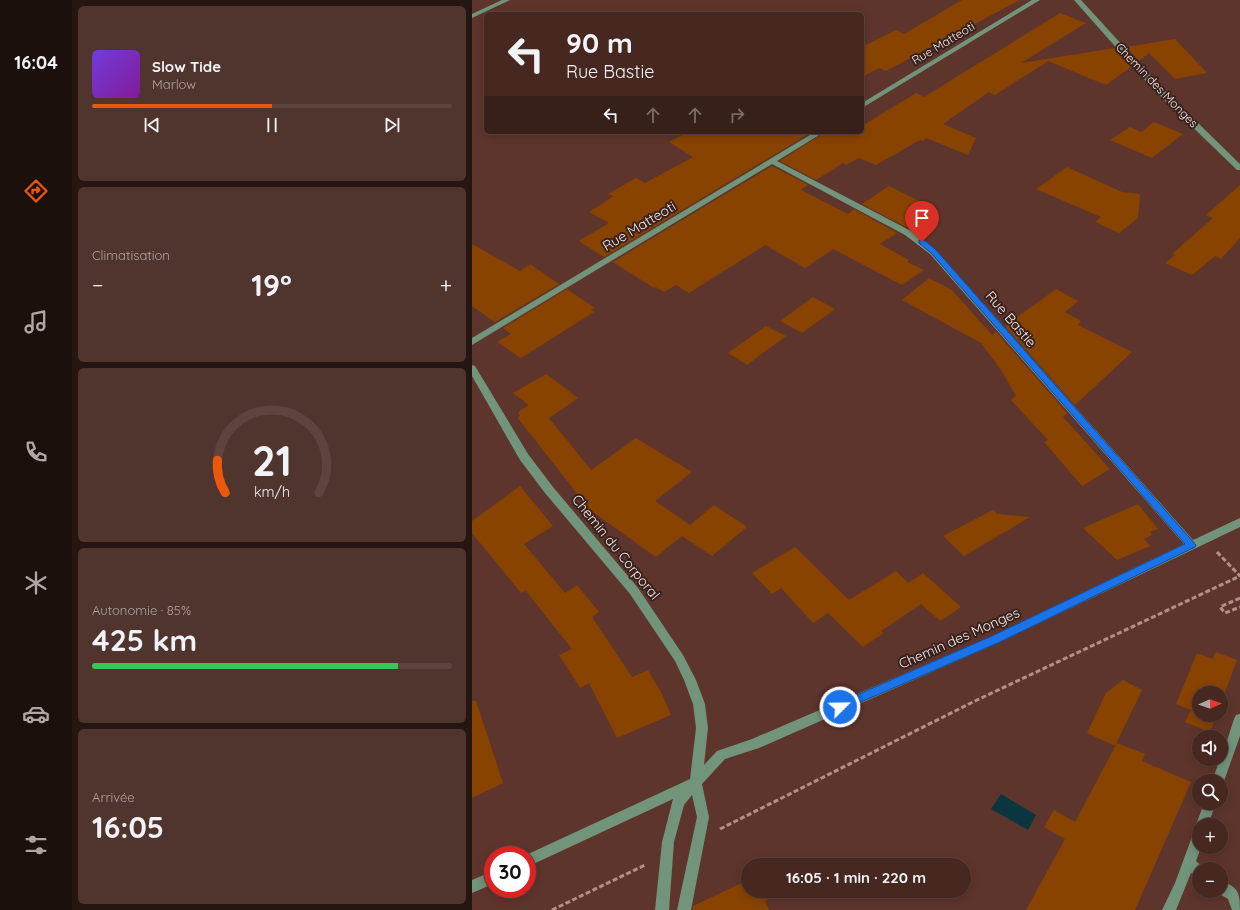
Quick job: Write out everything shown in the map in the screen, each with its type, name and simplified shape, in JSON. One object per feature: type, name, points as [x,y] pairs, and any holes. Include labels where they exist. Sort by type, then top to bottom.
[{"type":"street","points":[[472,16],[507,0]]},
{"type":"street","name":"Rue Matteoti","points":[[864,105],[1037,0]]},
{"type":"street","name":"Chemin des Monges","points":[[1077,0],[1154,85],[1240,168]]},
{"type":"street","name":"Rue Matteoti","points":[[472,342],[817,134]]},
{"type":"street","name":"Rue Bastie","points":[[771,161],[908,233],[933,252],[1192,545]]},
{"type":"street","name":"Chemin du Corporal","points":[[472,368],[524,457],[549,490],[634,591],[679,658],[690,680],[699,704],[702,728],[696,783],[703,817],[684,910]]},
{"type":"street","name":"Chemin des Monges","points":[[696,783],[721,755],[755,744],[996,639],[1240,522]]},
{"type":"street","points":[[1220,774],[1240,719]]},
{"type":"street","points":[[662,910],[667,855],[678,802],[696,783]]},
{"type":"street","points":[[536,857],[696,783]]},
{"type":"street","points":[[1169,910],[1192,870]]},
{"type":"street","points":[[472,887],[484,881]]},
{"type":"street","points":[[1228,892],[1233,895],[1239,910]]},
{"type":"path","points":[[699,839],[977,700],[1240,576],[1215,550]]},
{"type":"path","points":[[1240,598],[1220,607],[1226,613],[1240,607]]},
{"type":"path","points":[[552,910],[667,855]]},
{"type":"water","points":[[1001,794],[1036,815],[1028,830],[991,809]]},
{"type":"building","points":[[962,0],[1020,0],[886,71],[879,68],[864,76],[864,46],[896,30],[904,34]]},
{"type":"building","points":[[1060,13],[1086,23],[1021,63],[1115,48],[1131,67],[1106,85],[1048,61],[995,95],[989,92],[943,124],[976,138],[968,155],[926,138],[923,141],[920,140],[876,165],[859,158],[846,165],[843,163],[816,180],[780,161],[822,134],[864,134],[864,125],[916,93],[924,97]]},
{"type":"building","points":[[1175,39],[1207,73],[1175,79],[1149,53],[1139,61],[1126,47]]},
{"type":"building","points":[[1154,122],[1183,134],[1152,158],[1110,140],[1130,127],[1141,132]]},
{"type":"building","points":[[684,134],[809,134],[604,257],[579,241],[609,223],[589,212],[614,196],[608,194],[636,178],[645,183],[693,157],[669,142]]},
{"type":"building","points":[[772,166],[808,185],[801,190],[848,214],[854,209],[897,233],[880,244],[909,260],[907,262],[924,270],[902,285],[833,249],[805,268],[765,245],[689,293],[676,285],[664,292],[656,287],[654,288],[613,262]]},
{"type":"building","points":[[1067,167],[1122,192],[1140,194],[1138,218],[1119,233],[1095,222],[1101,217],[1036,189]]},
{"type":"building","points":[[1240,185],[1240,238],[1221,259],[1215,256],[1192,275],[1165,263],[1175,255],[1172,254],[1213,218],[1206,215]]},
{"type":"building","points":[[889,186],[933,208],[906,227],[862,204]]},
{"type":"building","points":[[472,244],[520,271],[530,264],[559,284],[495,322],[472,306]]},
{"type":"building","points":[[929,278],[952,290],[992,335],[996,332],[1067,413],[1063,417],[1110,469],[1082,486],[1044,442],[1048,440],[1011,400],[1016,396],[1001,370],[981,343],[902,300]]},
{"type":"building","points":[[567,289],[595,308],[591,310],[594,312],[521,358],[497,342],[511,334],[503,328]]},
{"type":"building","points":[[1056,289],[1078,301],[1065,312],[1081,321],[1078,325],[1132,352],[1075,405],[1005,326]]},
{"type":"building","points":[[813,297],[835,309],[802,333],[780,321]]},
{"type":"building","points":[[766,326],[786,336],[747,365],[728,353]]},
{"type":"building","points":[[546,374],[578,398],[549,418],[591,470],[636,438],[692,472],[655,501],[690,525],[714,505],[747,527],[712,556],[682,536],[656,557],[590,510],[517,417],[520,416],[518,412],[529,405],[513,393]]},
{"type":"building","points":[[520,486],[553,526],[524,544],[565,593],[577,585],[599,612],[592,617],[632,677],[648,670],[662,694],[671,715],[617,738],[589,683],[580,688],[559,655],[572,649],[526,591],[521,593],[472,533],[472,521]]},
{"type":"building","points":[[1138,504],[1158,529],[1150,532],[1152,535],[1144,539],[1150,546],[1117,560],[1083,528]]},
{"type":"building","points":[[993,510],[997,514],[1030,517],[964,556],[943,536]]},
{"type":"building","points":[[795,547],[849,600],[896,571],[908,583],[923,573],[961,607],[940,621],[921,604],[881,631],[884,633],[863,647],[828,613],[813,623],[781,588],[772,594],[752,573]]},
{"type":"building","points":[[1216,652],[1237,660],[1227,686],[1192,686],[1192,722],[1214,722],[1211,730],[1205,730],[1185,722],[1191,710],[1176,704],[1197,653],[1213,659]]},
{"type":"building","points":[[1123,680],[1142,690],[1115,746],[1087,733],[1106,693]]},
{"type":"building","points":[[472,701],[476,701],[503,783],[472,798]]},
{"type":"building","points":[[1117,743],[1145,754],[1142,761],[1191,782],[1135,910],[1026,910],[1065,839],[1044,827],[1054,810],[1075,822]]},
{"type":"building","points":[[741,883],[741,898],[771,898],[765,901],[769,910],[693,910],[693,906]]},
{"type":"route","points":[[840,707],[996,639],[1192,545],[933,252],[922,242]]}]
